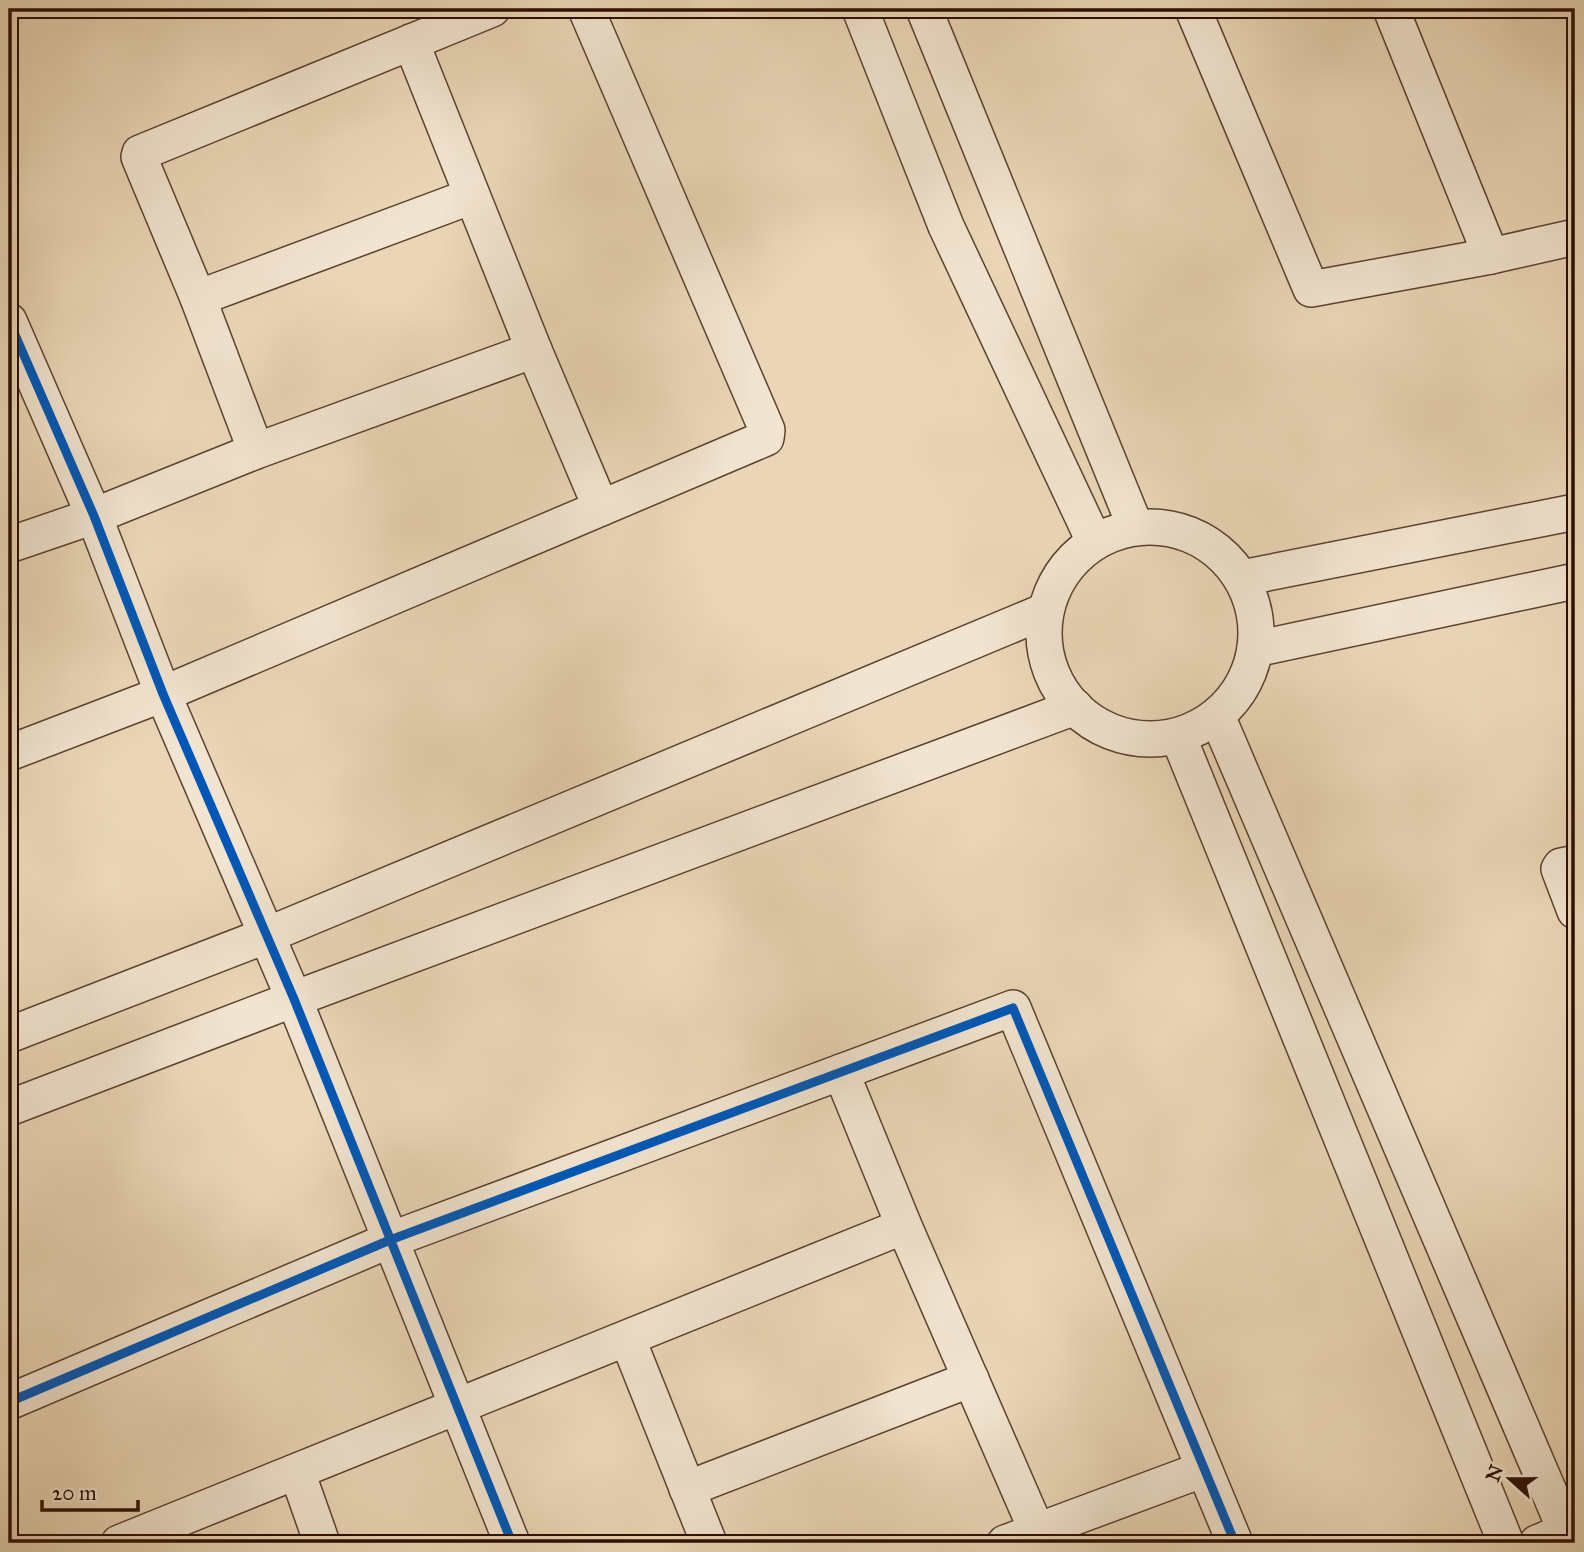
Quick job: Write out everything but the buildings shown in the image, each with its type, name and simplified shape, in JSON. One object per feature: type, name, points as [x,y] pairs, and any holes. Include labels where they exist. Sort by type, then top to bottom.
[{"type":"street","points":[[256,451],[198,298],[139,157],[140,153],[492,9]]},
{"type":"street","points":[[9,753],[163,694],[764,440],[768,433],[586,9]]},
{"type":"street","points":[[860,9],[946,226],[1094,541]]},
{"type":"street","points":[[924,9],[1135,526]]},
{"type":"street","points":[[1194,9],[1311,289],[1491,256],[1575,237]]},
{"type":"street","points":[[1391,9],[1491,256]]},
{"type":"street","points":[[411,42],[534,350],[601,508]]},
{"type":"street","points":[[198,298],[472,196]]},
{"type":"street","points":[[9,321],[94,516],[163,694],[294,999],[512,1543]]},
{"type":"street","points":[[9,545],[94,516],[256,451],[534,350]]},
{"type":"street","points":[[1241,579],[1575,512]]},
{"type":"street","points":[[1135,526],[1167,527],[1196,537],[1222,554],[1241,579],[1254,613],[1255,649],[1248,674],[1235,697],[1217,716],[1178,736],[1135,739],[1094,724],[1062,695],[1045,654],[1045,611],[1062,571],[1094,541],[1135,526]]},
{"type":"street","points":[[1255,649],[1575,581]]},
{"type":"street","points":[[9,1035],[265,936],[1045,611]]},
{"type":"street","points":[[9,1108],[1075,707]]},
{"type":"street","points":[[1217,716],[1562,1536]]},
{"type":"street","points":[[1178,736],[1506,1543]]},
{"type":"street","points":[[1575,863],[1560,866],[1559,869],[1575,911]]},
{"type":"street","points":[[9,1402],[390,1240],[1013,1008],[1235,1543]]},
{"type":"street","points":[[841,1072],[971,1379],[1021,1537],[1204,1469]]},
{"type":"street","points":[[119,1543],[628,1340],[904,1226]]},
{"type":"street","points":[[628,1340],[709,1543]]},
{"type":"street","points":[[687,1489],[971,1379]]},
{"type":"street","points":[[298,1472],[322,1543]]},
{"type":"cycle path","points":[[9,321],[94,516],[163,694],[294,999],[512,1543]]},
{"type":"cycle path","points":[[9,1402],[390,1240],[1013,1008],[1235,1543]]}]
